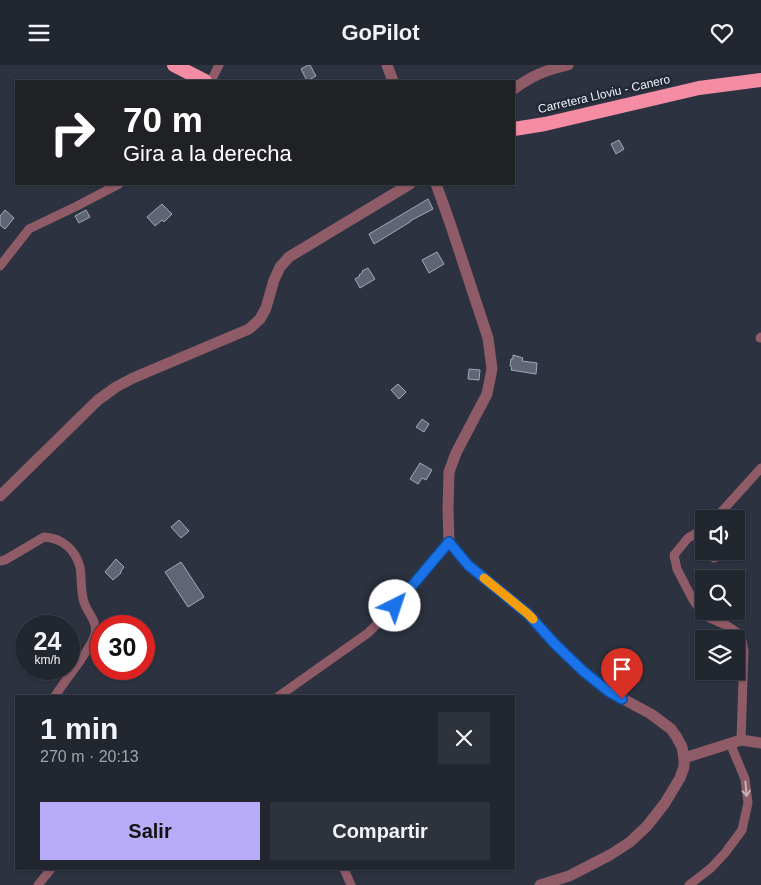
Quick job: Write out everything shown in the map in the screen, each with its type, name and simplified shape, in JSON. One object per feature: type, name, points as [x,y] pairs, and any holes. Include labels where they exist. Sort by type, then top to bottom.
[{"type":"highway","points":[[174,65],[203,80]]},
{"type":"highway","name":"Carretera Lloviu - Canero","points":[[515,129],[544,124],[699,88],[761,80]]},
{"type":"street","points":[[212,80],[219,65]]},
{"type":"street","points":[[387,65],[392,80]]},
{"type":"street","points":[[515,88],[527,79],[548,70],[568,65]]},
{"type":"street","points":[[0,266],[28,229],[117,185]]},
{"type":"street","points":[[0,496],[98,401],[116,387],[249,329],[260,319],[266,308],[280,267],[289,257],[408,185]]},
{"type":"street","points":[[436,185],[488,338],[492,369],[487,394],[456,453],[449,472],[449,542],[468,565],[528,614],[583,671],[608,691],[650,714],[671,729],[682,747],[684,758],[684,767],[680,778],[665,803],[647,826],[630,842],[569,881],[540,885]]},
{"type":"street","points":[[723,510],[761,468]]},
{"type":"street","points":[[689,885],[711,868],[726,853],[742,830],[748,803],[746,779],[736,742],[744,651],[740,635],[726,625],[703,615],[677,569],[674,555],[688,538],[695,534]]},
{"type":"street","points":[[0,561],[5,560],[44,537],[60,540],[68,545],[80,567],[84,602],[96,625],[95,634],[91,644],[57,695]]},
{"type":"street","points":[[280,695],[368,633],[395,606],[449,542]]},
{"type":"street","points":[[684,758],[736,742],[761,743]]},
{"type":"street","points":[[38,885],[50,870]]},
{"type":"street","points":[[344,870],[351,885]]},
{"type":"building","points":[[310,65],[316,76],[306,80],[301,69]]},
{"type":"building","points":[[619,140],[624,149],[616,154],[611,144]]},
{"type":"building","points":[[428,199],[433,209],[374,244],[369,234]]},
{"type":"building","points":[[162,204],[172,214],[164,222],[162,220],[155,226],[147,217]]},
{"type":"building","points":[[5,210],[14,218],[5,229],[0,225],[0,216]]},
{"type":"building","points":[[86,210],[90,217],[79,223],[75,216]]},
{"type":"building","points":[[437,252],[444,264],[429,273],[422,260]]},
{"type":"building","points":[[368,268],[375,279],[360,288],[355,279],[360,276],[362,271]]},
{"type":"building","points":[[513,355],[523,358],[522,361],[537,363],[536,374],[511,370],[512,367],[510,366]]},
{"type":"building","points":[[469,369],[480,370],[479,380],[468,379]]},
{"type":"building","points":[[398,384],[406,392],[399,399],[391,390]]},
{"type":"building","points":[[422,419],[429,424],[424,432],[416,427]]},
{"type":"building","points":[[420,463],[432,470],[426,480],[422,478],[418,484],[410,479]]},
{"type":"building","points":[[179,520],[189,531],[181,538],[171,527]]},
{"type":"building","points":[[116,559],[124,567],[121,573],[113,580],[105,572]]},
{"type":"building","points":[[181,562],[204,597],[188,607],[165,572]]},
{"type":"slow traffic","points":[[484,578],[533,619]]},
{"type":"route","points":[[395,606],[449,542],[468,565],[528,614],[583,671],[608,691],[622,699]]}]
